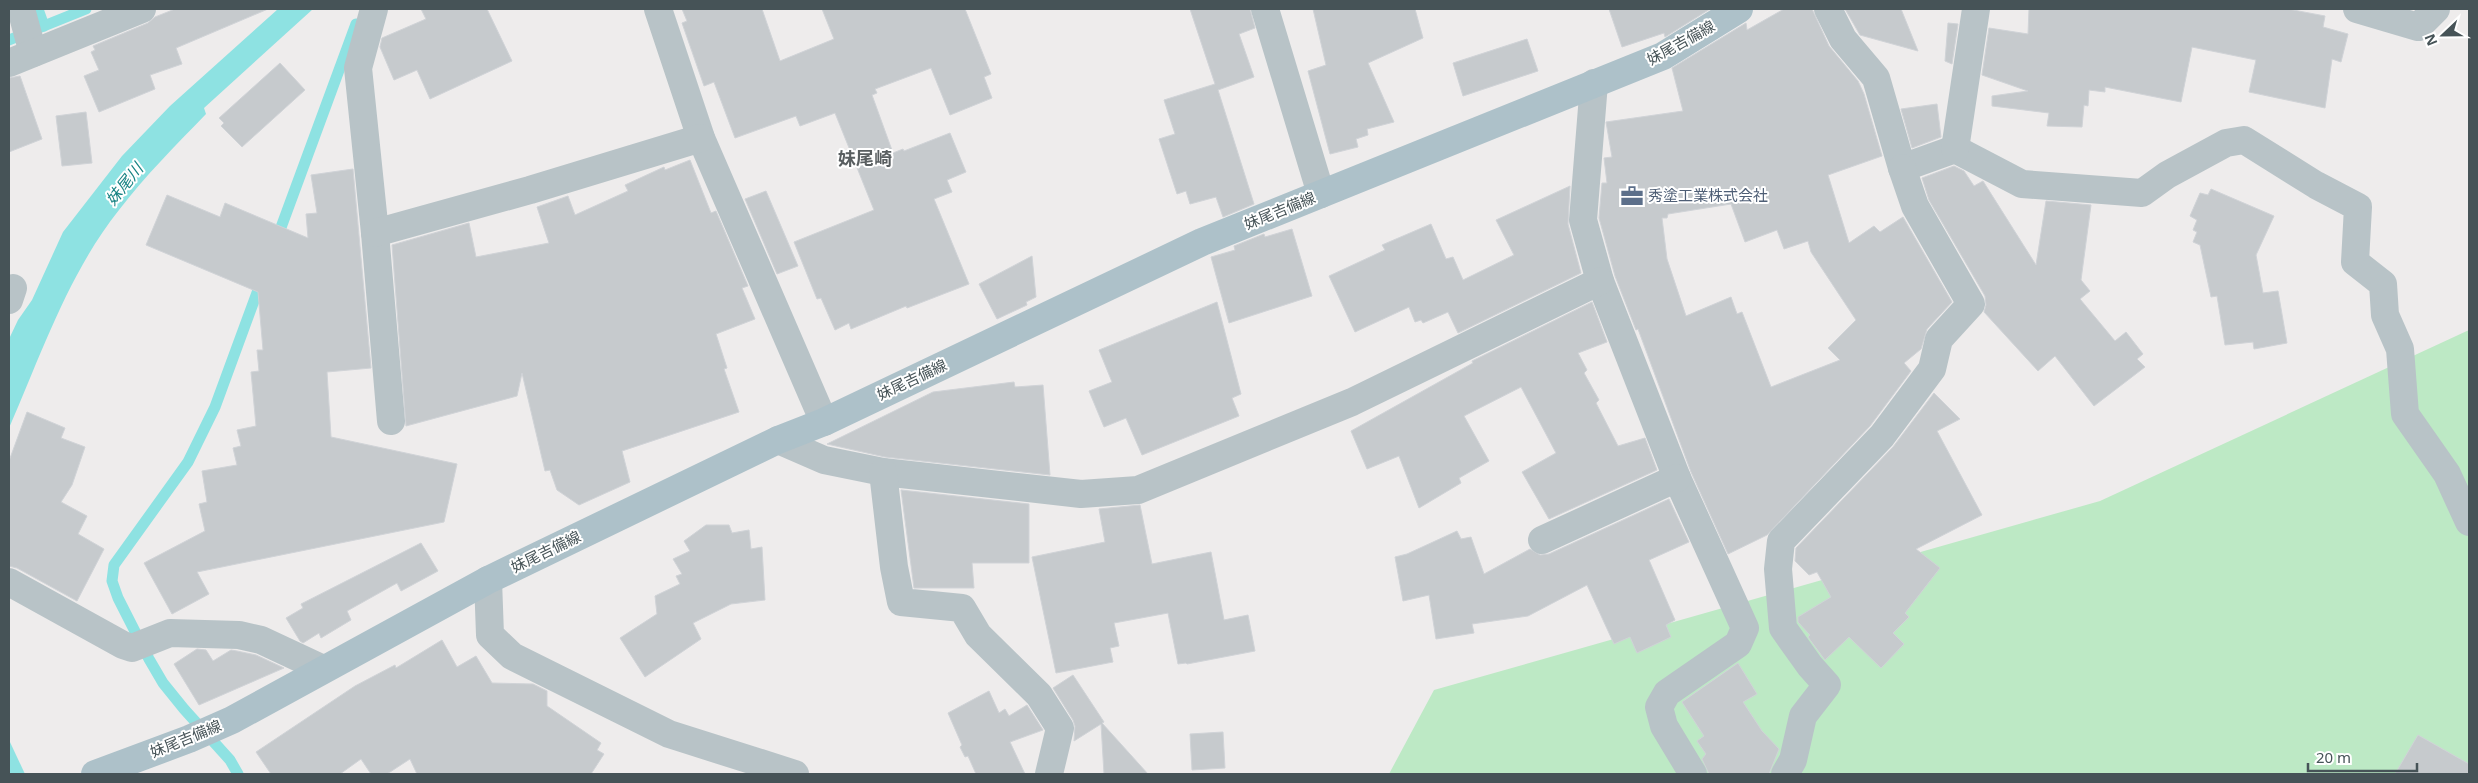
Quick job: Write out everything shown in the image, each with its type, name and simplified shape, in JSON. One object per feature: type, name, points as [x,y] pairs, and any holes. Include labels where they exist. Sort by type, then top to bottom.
[{"type":"main road","name":"妹尾吉備線","points":[[95,774],[219,726],[488,580],[778,440],[824,422],[1202,242],[1663,56],[1739,9]]},
{"type":"street","points":[[24,39],[142,9]]},
{"type":"street","points":[[374,9],[358,68],[375,233],[391,421]]},
{"type":"street","points":[[658,9],[702,138],[824,422]]},
{"type":"street","points":[[1265,9],[1321,194]]},
{"type":"street","points":[[1784,774],[1793,760],[1803,716],[1827,685],[1810,666],[1783,628],[1778,570],[1781,541],[1882,436],[1932,369],[1939,339],[1971,304],[1915,206],[1876,78],[1843,39],[1828,9]]},
{"type":"street","points":[[1955,149],[1976,9]]},
{"type":"street","points":[[2357,9],[2418,27],[2436,9]]},
{"type":"street","points":[[1594,84],[1584,220],[1600,281],[1677,478],[1745,628],[1738,644],[1667,693],[1659,707],[1664,726],[1693,774]]},
{"type":"street","points":[[375,233],[530,190],[702,138]]},
{"type":"street","points":[[1902,168],[1955,149],[2022,184],[2142,193],[2167,175],[2226,143],[2244,140],[2316,185],[2358,207],[2355,262],[2383,284],[2385,315],[2400,349],[2405,414],[2447,474],[2469,522]]},
{"type":"street","points":[[778,440],[824,460],[883,472],[1081,494],[1138,490],[1352,402],[1600,281]]},
{"type":"street","points":[[883,472],[894,567],[902,602],[962,608],[978,635],[1039,695],[1060,728],[1049,774]]},
{"type":"street","points":[[1542,540],[1677,478]]},
{"type":"street","points":[[488,580],[490,635],[512,656],[669,734],[795,774]]},
{"type":"street","points":[[9,582],[123,646],[142,644],[170,633],[239,635],[261,640],[323,669]]},
{"type":"green space","points":[[2469,330],[2469,774],[1389,774],[1434,690],[2100,501]]},
{"type":"water","name":"妹尾川","points":[[278,9],[313,9],[204,108],[206,114],[139,185],[119,210],[101,235],[70,288],[9,428],[9,339],[18,320],[32,300],[63,232],[122,156],[170,106]]},
{"type":"water","points":[[9,740],[25,774],[9,774]]},
{"type":"building","points":[[175,9],[268,9],[176,48],[182,64],[150,75],[155,89],[99,112],[84,76],[99,70],[91,52],[95,50],[93,46],[148,23],[155,17]]},
{"type":"building","points":[[421,9],[487,9],[512,61],[430,99],[417,70],[394,80],[380,47],[382,38],[426,19]]},
{"type":"building","points":[[682,9],[762,9],[780,61],[834,39],[822,9],[965,9],[991,74],[984,77],[992,98],[950,115],[931,68],[875,89],[877,93],[872,95],[893,153],[903,149],[904,151],[950,133],[966,172],[947,180],[952,192],[934,199],[969,284],[907,308],[906,306],[851,329],[849,323],[835,330],[821,298],[817,299],[794,242],[874,210],[835,113],[800,126],[796,116],[735,138],[714,82],[704,86],[682,23],[687,21]]},
{"type":"building","points":[[1190,9],[1250,9],[1255,28],[1239,34],[1254,77],[1218,90],[1254,204],[1223,217],[1216,197],[1190,204],[1186,191],[1177,194],[1159,139],[1175,134],[1164,100],[1215,84]]},
{"type":"building","points":[[1313,9],[1415,9],[1423,38],[1368,63],[1394,122],[1367,129],[1368,135],[1356,139],[1358,147],[1330,154],[1308,71],[1326,65]]},
{"type":"building","points":[[1609,9],[1710,9],[1665,37],[1664,33],[1622,47]]},
{"type":"building","points":[[1784,9],[1812,9],[1829,46],[1858,81],[1864,94],[1882,156],[1828,175],[1849,243],[1874,226],[1880,232],[1903,217],[1952,302],[1927,329],[1921,349],[1904,363],[1911,371],[1870,426],[1767,535],[1728,554],[1691,472],[1638,329],[1636,330],[1615,276],[1599,218],[1602,183],[1607,183],[1604,158],[1612,157],[1606,122],[1683,111],[1672,68],[1746,23],[1747,30]],"holes":[[[1731,204],[1745,242],[1777,230],[1784,249],[1808,241],[1811,252],[1856,320],[1828,348],[1840,360],[1771,387],[1742,312],[1737,314],[1731,297],[1686,316],[1667,259],[1662,218],[1667,218],[1668,214]]]},
{"type":"building","points":[[1845,9],[1901,9],[1918,51],[1860,35]]},
{"type":"building","points":[[2029,9],[2288,9],[2325,16],[2323,27],[2348,34],[2341,62],[2332,59],[2325,108],[2249,92],[2256,60],[2192,47],[2181,102],[2105,87],[2105,92],[2089,90],[2088,106],[2084,105],[2082,127],[2047,126],[2049,113],[1992,106],[1992,96],[2028,91],[1982,75],[1989,28],[2028,34]]},
{"type":"building","points":[[1948,23],[1958,24],[1952,64],[1945,61]]},
{"type":"building","points":[[1527,39],[1538,71],[1463,96],[1453,63]]},
{"type":"building","points":[[280,63],[305,90],[242,147],[221,126],[224,123],[219,118]]},
{"type":"building","points":[[20,76],[42,139],[9,152],[9,78]]},
{"type":"building","points":[[1937,104],[1941,137],[1912,148],[1901,109]]},
{"type":"building","points":[[86,112],[92,163],[62,166],[56,116]]},
{"type":"building","points":[[690,160],[711,213],[716,211],[748,286],[742,288],[755,319],[716,334],[727,368],[724,369],[739,412],[622,451],[630,482],[579,505],[557,490],[550,470],[545,471],[522,373],[517,396],[406,426],[392,245],[469,223],[476,257],[549,243],[537,207],[568,196],[575,215],[628,191],[625,185],[664,167],[665,170]]},
{"type":"building","points":[[1954,166],[1964,171],[1974,186],[1983,181],[2036,265],[2046,201],[2091,205],[2081,280],[2090,291],[2080,299],[2115,341],[2126,332],[2143,354],[2137,359],[2145,367],[2094,406],[2055,356],[2038,371],[1984,312],[1986,305],[1985,296],[1929,200],[1922,178]]},
{"type":"building","points":[[353,169],[371,368],[327,372],[331,437],[457,464],[444,522],[197,572],[209,594],[172,614],[144,563],[205,531],[199,504],[207,502],[202,471],[237,465],[233,448],[241,446],[237,430],[256,426],[251,372],[259,371],[257,350],[263,350],[258,292],[146,245],[167,195],[220,217],[225,203],[308,238],[306,214],[317,213],[311,175]]},
{"type":"building","points":[[1570,186],[1568,224],[1581,273],[1458,333],[1448,312],[1423,323],[1421,320],[1415,322],[1409,307],[1355,332],[1329,276],[1385,250],[1382,245],[1431,224],[1446,259],[1453,257],[1463,280],[1514,255],[1496,220]]},
{"type":"building","points":[[2211,189],[2274,216],[2256,255],[2263,293],[2278,291],[2287,343],[2254,349],[2253,342],[2225,345],[2217,296],[2211,297],[2200,245],[2193,242],[2197,232],[2193,230],[2197,220],[2190,216],[2200,193],[2208,195]]},
{"type":"building","points":[[766,191],[798,266],[777,274],[745,199]]},
{"type":"building","points":[[1292,229],[1312,296],[1229,323],[1211,257],[1235,250],[1234,246],[1264,234],[1265,237]]},
{"type":"building","points":[[1032,256],[1036,297],[1026,302],[1027,305],[997,319],[979,284]]},
{"type":"building","points":[[1217,302],[1241,394],[1232,398],[1239,416],[1142,455],[1126,418],[1104,427],[1089,391],[1112,382],[1099,350]]},
{"type":"building","points":[[1592,302],[1607,342],[1578,353],[1587,370],[1584,373],[1599,400],[1596,403],[1618,446],[1645,438],[1657,470],[1549,519],[1522,472],[1556,453],[1521,387],[1464,416],[1489,461],[1459,478],[1461,483],[1419,508],[1399,456],[1367,469],[1351,431],[1473,363],[1472,361]]},
{"type":"building","points":[[1014,382],[1015,387],[1043,385],[1050,475],[885,457],[827,444],[933,392]]},
{"type":"building","points":[[1934,393],[1960,419],[1937,431],[1982,515],[1916,549],[1940,568],[1905,613],[1909,617],[1893,633],[1904,644],[1881,668],[1849,637],[1825,660],[1808,637],[1810,635],[1798,622],[1798,617],[1831,597],[1817,572],[1809,575],[1795,561],[1796,548],[1893,447]]},
{"type":"building","points":[[27,412],[65,428],[61,438],[85,447],[72,485],[61,502],[87,516],[78,534],[104,549],[77,601],[17,568],[9,566],[9,461]]},
{"type":"building","points":[[901,490],[1029,504],[1029,563],[972,563],[974,588],[914,588]]},
{"type":"building","points":[[1669,499],[1689,542],[1649,560],[1675,620],[1666,625],[1671,637],[1637,653],[1630,637],[1614,644],[1587,585],[1528,616],[1472,624],[1474,633],[1436,639],[1429,595],[1403,601],[1395,557],[1407,554],[1457,531],[1461,539],[1471,537],[1484,574],[1530,549],[1540,555],[1549,554]]},
{"type":"building","points":[[1140,505],[1152,564],[1211,552],[1224,620],[1248,615],[1255,651],[1178,664],[1168,613],[1114,623],[1119,646],[1110,648],[1113,662],[1056,673],[1032,557],[1105,542],[1099,509]]},
{"type":"building","points":[[706,525],[729,525],[732,533],[749,530],[751,549],[762,547],[765,600],[731,604],[693,623],[701,639],[645,677],[620,638],[657,614],[655,596],[680,584],[676,576],[682,574],[673,559],[690,551],[684,541]]},
{"type":"building","points":[[421,543],[438,571],[401,591],[397,583],[347,611],[351,620],[321,638],[319,633],[303,643],[300,641],[286,618],[303,608],[301,604]]},
{"type":"building","points":[[442,640],[457,667],[476,656],[492,683],[533,684],[547,691],[547,706],[601,743],[597,750],[604,754],[591,774],[417,774],[410,759],[387,774],[371,774],[361,759],[340,774],[271,774],[256,752],[355,686],[395,665],[396,668]]},
{"type":"building","points":[[197,649],[206,650],[213,661],[231,650],[256,655],[284,668],[199,705],[174,664]]},
{"type":"building","points":[[1738,663],[1757,694],[1743,702],[1762,731],[1779,749],[1769,774],[1709,774],[1702,759],[1706,754],[1697,741],[1704,736],[1682,702]]},
{"type":"building","points":[[1073,675],[1104,722],[1102,723],[1148,774],[1104,774],[1101,724],[1074,741],[1075,726],[1073,720],[1053,688]]},
{"type":"building","points":[[989,691],[999,713],[1005,709],[1009,716],[1027,705],[1043,730],[1010,742],[1025,774],[976,774],[968,756],[965,757],[960,747],[962,745],[948,713]]},
{"type":"building","points":[[1223,732],[1225,768],[1192,770],[1190,734]]},
{"type":"building","points":[[2418,735],[2469,764],[2469,774],[2395,774]]},
{"type":"waterway","points":[[38,9],[44,26]]},
{"type":"waterway","points":[[9,40],[86,9]]},
{"type":"waterway","points":[[276,241],[356,24]]},
{"type":"waterway","points":[[238,774],[230,760],[163,683],[118,598],[112,581],[114,565],[188,462],[215,407],[262,279]]},
{"type":"place","name":"秀塗工業株式会社","points":[[1632,196]]},
{"type":"district","name":"妹尾崎","points":[[865,159]]}]
